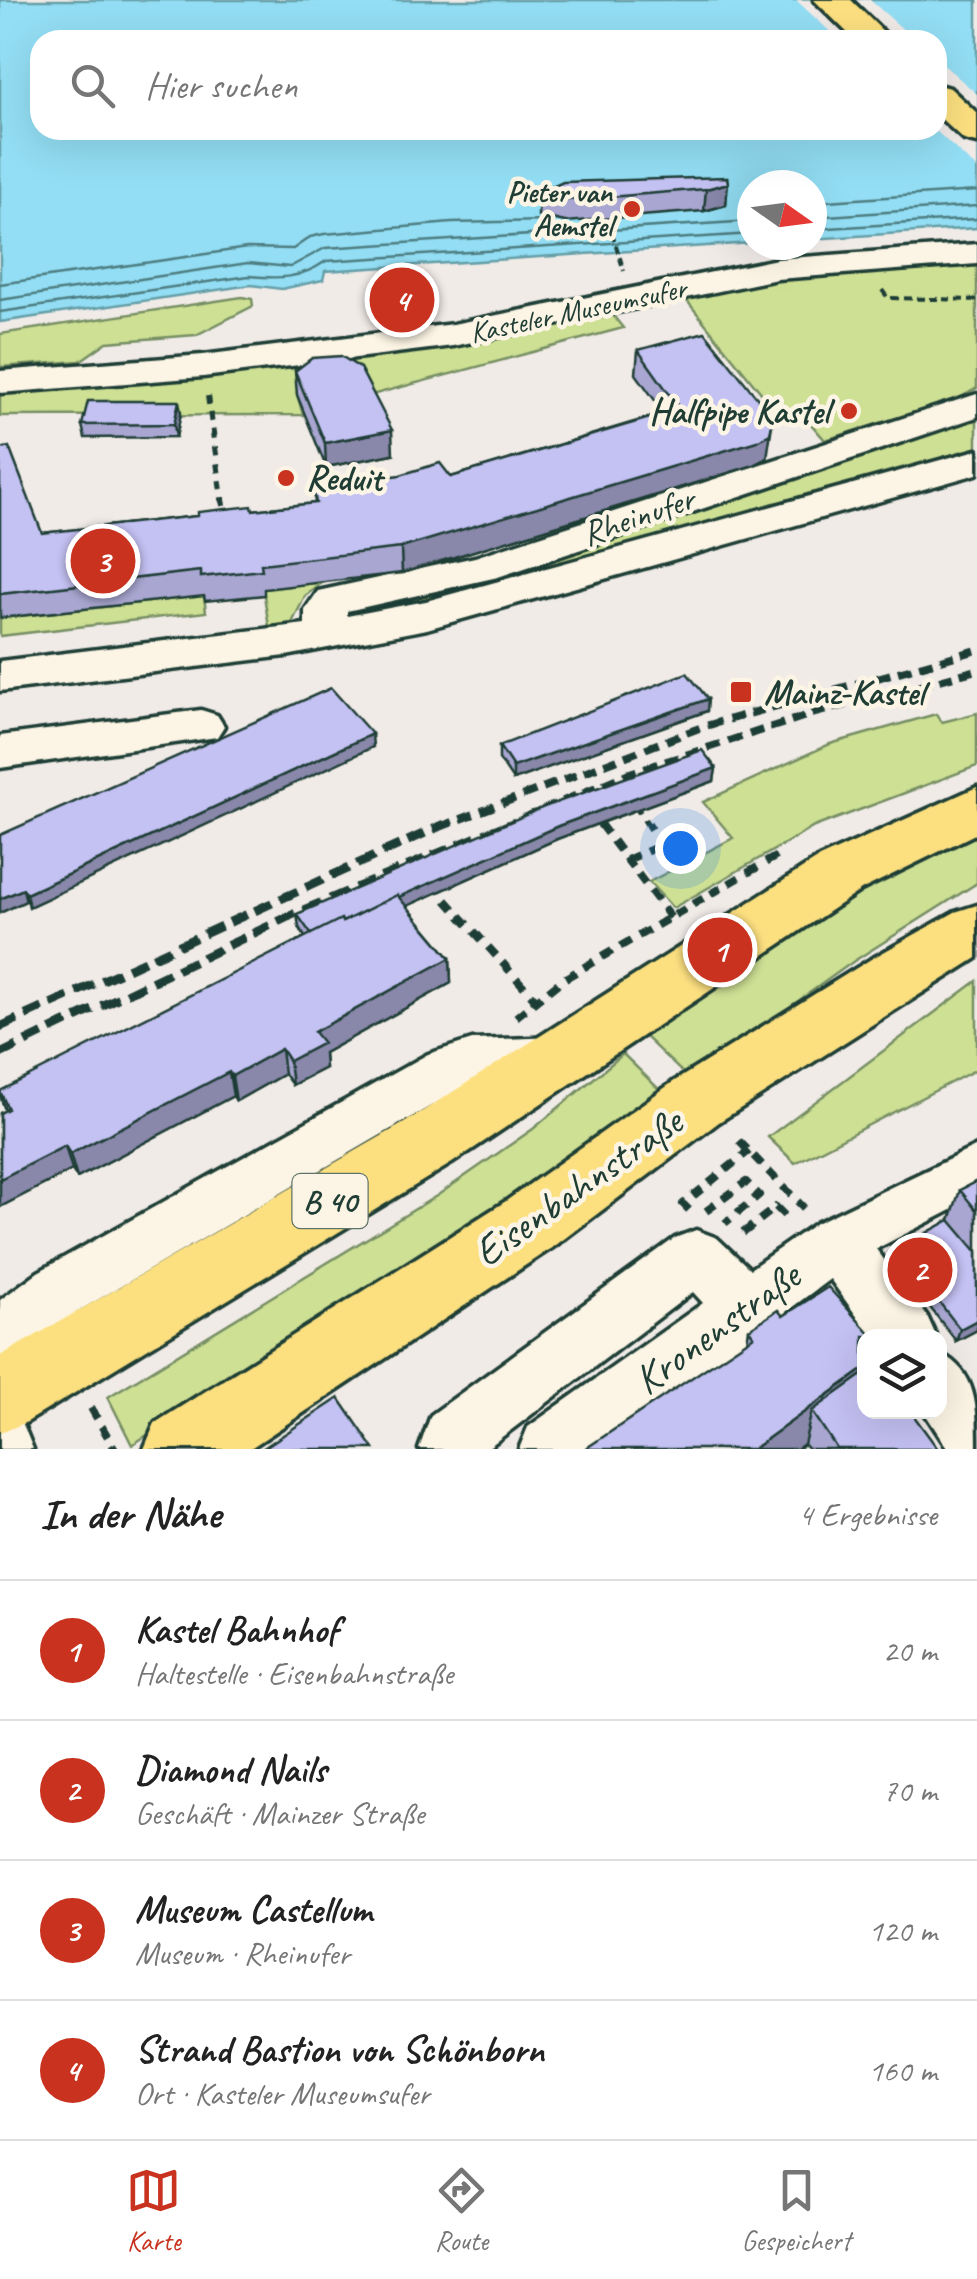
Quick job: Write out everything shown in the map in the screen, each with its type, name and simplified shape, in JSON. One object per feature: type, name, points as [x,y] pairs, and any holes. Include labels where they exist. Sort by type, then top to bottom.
[{"type":"main road","points":[[831,0],[864,30]]},
{"type":"main road","points":[[947,105],[977,132]]},
{"type":"main road","name":"B 40","points":[[0,1397],[428,1143],[547,1029],[840,874],[977,808]]},
{"type":"main road","name":"Eisenbahnstraße","points":[[182,1449],[516,1233],[696,1102],[893,977],[977,929]]},
{"type":"street","name":"Kasteler Museumsufer","points":[[0,382],[222,364],[454,336],[778,268],[977,254]]},
{"type":"street","name":"Rheinufer","points":[[326,636],[326,610],[333,600],[483,568],[977,406]]},
{"type":"street","name":"Rheinufer","points":[[0,676],[326,636],[428,614],[977,462]]},
{"type":"street","points":[[0,752],[202,726]]},
{"type":"street","points":[[0,1339],[59,1290],[446,1070],[547,1029]]},
{"type":"street","name":"Kronenstraße","points":[[550,1449],[747,1306],[809,1222],[977,1170]]},
{"type":"street","points":[[809,1222],[900,1329]]},
{"type":"street","points":[[450,1449],[453,1436],[696,1256],[747,1306]]},
{"type":"street","points":[[947,1393],[977,1439]]},
{"type":"path","points":[[608,220],[619,261]]},
{"type":"path","points":[[212,414],[224,516]]},
{"type":"path","points":[[644,795],[631,798],[651,828]]},
{"type":"path","points":[[606,809],[593,815],[671,918]]},
{"type":"path","points":[[628,860],[673,840]]},
{"type":"path","points":[[446,900],[547,1029]]},
{"type":"path","points":[[739,1141],[809,1222]]},
{"type":"path","points":[[714,1233],[759,1195],[746,1182],[697,1218],[683,1204],[749,1151]]},
{"type":"path","points":[[728,1245],[776,1207],[809,1222]]},
{"type":"path","points":[[91,1408],[115,1449]]},
{"type":"green space","points":[[977,263],[977,388],[956,400],[825,440],[803,415],[783,420],[684,297],[796,275]]},
{"type":"green space","points":[[242,297],[252,299],[253,306],[196,335],[107,342],[80,361],[0,367],[0,334]]},
{"type":"green space","points":[[611,313],[623,328],[364,397],[297,394],[303,415],[0,416],[0,391],[332,362],[457,344]]},
{"type":"green space","points":[[977,418],[977,450],[434,601],[353,618],[347,614],[347,610],[726,499]]},
{"type":"green space","points":[[323,582],[305,596],[292,623],[269,627],[263,589]]},
{"type":"green space","points":[[204,596],[206,612],[0,636],[0,618]]},
{"type":"green space","points":[[977,713],[977,766],[814,827],[673,908],[649,882],[733,838],[703,802],[830,744],[936,714],[942,722]]},
{"type":"green space","points":[[977,830],[977,883],[854,961],[689,1079],[644,1036],[783,935],[844,898]]},
{"type":"green space","points":[[977,981],[977,1069],[795,1163],[768,1137]]},
{"type":"green space","points":[[623,1054],[665,1095],[132,1445],[108,1397],[438,1195],[533,1129]]},
{"type":"water","points":[[0,0],[977,0],[977,228],[827,238],[827,170],[737,170],[737,244],[325,271],[323,280],[282,289],[251,285],[0,322]]},
{"type":"pier","points":[[796,0],[870,0],[904,30],[828,30]]},
{"type":"pier","points":[[947,68],[977,94],[977,169],[946,140]]},
{"type":"building","points":[[727,177],[728,183],[706,189],[565,200],[539,193],[563,182]]},
{"type":"building","points":[[705,332],[773,418],[770,434],[401,548],[261,564],[262,570],[201,577],[201,571],[0,594],[0,449],[9,447],[42,533],[198,516],[198,512],[252,506],[253,510],[316,503],[313,488],[400,475],[440,463],[451,477],[680,409],[638,350]]},
{"type":"building","points":[[341,356],[360,368],[392,430],[325,443],[295,371],[312,358]]},
{"type":"building","points":[[88,401],[179,401],[174,424],[82,425]]},
{"type":"building","points":[[687,673],[708,699],[513,767],[499,746]]},
{"type":"building","points":[[331,688],[372,734],[26,894],[23,889],[0,899],[0,835]]},
{"type":"building","points":[[702,750],[716,768],[558,826],[342,922],[341,919],[311,934],[297,914],[544,807]]},
{"type":"building","points":[[397,895],[450,958],[314,1032],[323,1043],[289,1061],[281,1049],[70,1154],[65,1146],[0,1179],[0,1113],[8,1109],[0,1091],[341,919],[343,922]]},
{"type":"building","points":[[977,1181],[977,1211],[960,1190]]},
{"type":"building","points":[[950,1220],[977,1252],[977,1320],[960,1329],[905,1258],[907,1244]]},
{"type":"building","points":[[828,1287],[866,1329],[857,1329],[857,1374],[753,1449],[585,1449],[754,1336],[749,1329],[778,1310],[783,1316]]},
{"type":"building","points":[[857,1379],[857,1419],[916,1419],[938,1449],[837,1449],[812,1411]]},
{"type":"building","points":[[339,1398],[374,1449],[262,1449]]},
{"type":"railway","points":[[440,827],[702,727],[977,650]]},
{"type":"railway","points":[[502,827],[627,774],[812,714],[977,670]]},
{"type":"railway","points":[[0,1027],[445,824]]},
{"type":"railway","points":[[0,1054],[294,914],[508,824]]},
{"type":"place","name":"Pieter van Aemstel","points":[[632,209]]},
{"type":"place","name":"Strand Bastion von Schönborn","points":[[402,300]]},
{"type":"place","name":"Halfpipe Kastel","points":[[849,411]]},
{"type":"place","name":"Reduit","points":[[286,478]]},
{"type":"place","name":"Museum Castellum","points":[[103,561]]},
{"type":"place","name":"Mainz-Kastel","points":[[741,692]]},
{"type":"place","name":"Kastel Bahnhof","points":[[720,950]]},
{"type":"place","name":"Diamond Nails","points":[[920,1270]]}]
